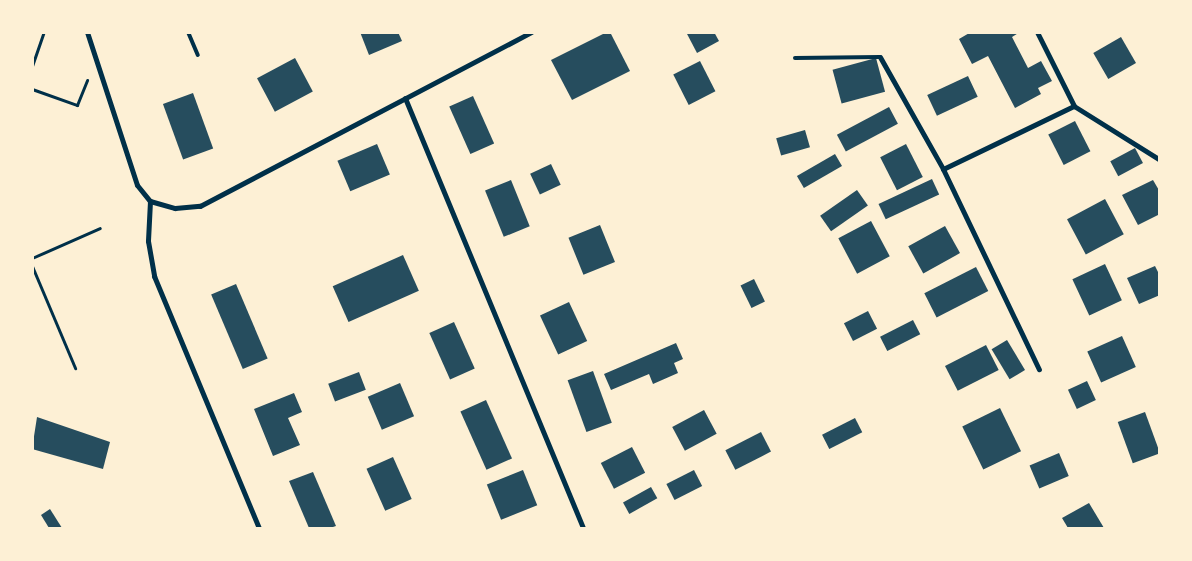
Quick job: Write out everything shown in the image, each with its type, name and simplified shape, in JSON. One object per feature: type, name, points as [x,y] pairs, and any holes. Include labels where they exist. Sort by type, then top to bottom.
[{"type":"street","points":[[87,32],[137,185],[150,201],[174,208],[200,206],[531,32]]},
{"type":"street","points":[[1038,32],[1074,106],[1160,160]]},
{"type":"street","points":[[880,57],[943,168],[1039,368]]},
{"type":"street","points":[[405,98],[584,528]]},
{"type":"street","points":[[943,168],[1074,106]]},
{"type":"street","points":[[150,201],[148,241],[154,276],[259,528]]},
{"type":"lane","points":[[188,32],[198,55]]},
{"type":"lane","points":[[795,58],[880,57]]},
{"type":"path","points":[[32,66],[44,32]]},
{"type":"path","points":[[32,88],[77,105],[90,72]]},
{"type":"path","points":[[32,258],[100,228]]},
{"type":"path","points":[[32,266],[75,368]]},
{"type":"building","points":[[360,32],[398,32],[402,41],[369,55]]},
{"type":"building","points":[[610,32],[630,71],[572,100],[551,60]]},
{"type":"building","points":[[686,32],[714,32],[719,41],[697,53]]},
{"type":"building","points":[[971,32],[1020,32],[1012,37],[1028,68],[1041,61],[1052,81],[1038,88],[1041,94],[1015,108],[988,56],[972,64],[959,39]]},
{"type":"building","points":[[1121,37],[1136,63],[1108,79],[1093,53]]},
{"type":"building","points":[[295,58],[313,92],[275,112],[257,78]]},
{"type":"building","points":[[876,58],[885,92],[842,103],[833,70]]},
{"type":"building","points":[[700,61],[715,91],[689,105],[673,75]]},
{"type":"building","points":[[968,76],[978,97],[937,116],[927,95]]},
{"type":"building","points":[[193,93],[213,148],[183,159],[163,104]]},
{"type":"building","points":[[473,96],[494,144],[470,154],[449,107]]},
{"type":"building","points":[[889,107],[898,124],[846,151],[837,135]]},
{"type":"building","points":[[1075,121],[1090,151],[1064,165],[1048,135]]},
{"type":"building","points":[[805,130],[810,147],[781,156],[776,138]]},
{"type":"building","points":[[377,144],[390,174],[350,191],[337,161]]},
{"type":"building","points":[[906,144],[923,177],[897,190],[880,157]]},
{"type":"building","points":[[1135,148],[1143,163],[1118,176],[1110,161]]},
{"type":"building","points":[[835,154],[842,166],[804,188],[797,176]]},
{"type":"building","points":[[551,164],[561,185],[540,195],[530,174]]},
{"type":"building","points":[[932,179],[939,194],[886,219],[879,204]]},
{"type":"building","points":[[511,180],[530,226],[504,237],[485,190]]},
{"type":"building","points":[[1153,180],[1160,192],[1160,214],[1138,225],[1122,195]]},
{"type":"building","points":[[857,190],[868,206],[831,231],[820,216]]},
{"type":"building","points":[[1105,199],[1124,234],[1086,255],[1067,219]]},
{"type":"building","points":[[871,221],[890,256],[857,274],[838,238]]},
{"type":"building","points":[[600,225],[615,262],[583,275],[568,238]]},
{"type":"building","points":[[945,226],[960,253],[923,273],[908,246]]},
{"type":"building","points":[[403,255],[419,291],[349,322],[333,286]]},
{"type":"building","points":[[1105,264],[1122,300],[1089,315],[1072,279]]},
{"type":"building","points":[[1155,266],[1160,276],[1160,295],[1139,304],[1127,278]]},
{"type":"building","points":[[976,267],[988,291],[937,317],[924,293]]},
{"type":"building","points":[[754,279],[765,301],[751,308],[741,286]]},
{"type":"building","points":[[236,284],[268,359],[243,369],[211,295]]},
{"type":"building","points":[[569,302],[587,341],[558,354],[540,316]]},
{"type":"building","points":[[868,311],[877,329],[853,341],[844,323]]},
{"type":"building","points":[[913,320],[920,334],[887,351],[880,337]]},
{"type":"building","points":[[454,322],[475,369],[450,380],[429,333]]},
{"type":"building","points":[[1122,336],[1136,367],[1101,383],[1087,351]]},
{"type":"building","points":[[1007,340],[1025,370],[1010,379],[992,349]]},
{"type":"building","points":[[676,343],[683,359],[674,363],[678,373],[653,384],[649,374],[611,390],[604,374]]},
{"type":"building","points":[[986,345],[999,370],[958,391],[945,366]]},
{"type":"building","points":[[593,371],[612,423],[586,432],[568,380]]},
{"type":"building","points":[[359,372],[366,390],[335,402],[328,384]]},
{"type":"building","points":[[1087,381],[1096,400],[1077,409],[1068,390]]},
{"type":"building","points":[[400,383],[414,416],[382,430],[368,397]]},
{"type":"building","points":[[294,393],[302,412],[288,418],[300,445],[273,456],[254,409]]},
{"type":"building","points":[[486,400],[512,458],[486,470],[460,411]]},
{"type":"building","points":[[1000,408],[1021,451],[983,470],[962,426]]},
{"type":"building","points":[[704,410],[717,434],[685,451],[672,427]]},
{"type":"building","points":[[1145,412],[1160,453],[1133,463],[1118,422]]},
{"type":"building","points":[[37,417],[110,442],[103,469],[32,449]]},
{"type":"building","points":[[855,418],[862,432],[829,449],[822,435]]},
{"type":"building","points":[[761,432],[771,452],[735,470],[725,450]]},
{"type":"building","points":[[632,447],[645,473],[614,489],[601,463]]},
{"type":"building","points":[[1059,453],[1069,476],[1039,489],[1030,466]]},
{"type":"building","points":[[393,457],[412,499],[385,511],[367,469]]},
{"type":"building","points":[[523,470],[537,505],[501,520],[487,485]]},
{"type":"building","points":[[694,470],[702,486],[675,500],[666,484]]},
{"type":"building","points":[[313,472],[336,526],[330,528],[309,528],[289,481]]},
{"type":"building","points":[[651,487],[657,498],[629,514],[623,503]]},
{"type":"building","points":[[1089,503],[1104,528],[1068,528],[1062,518]]},
{"type":"building","points":[[50,509],[62,528],[49,528],[41,515]]}]
